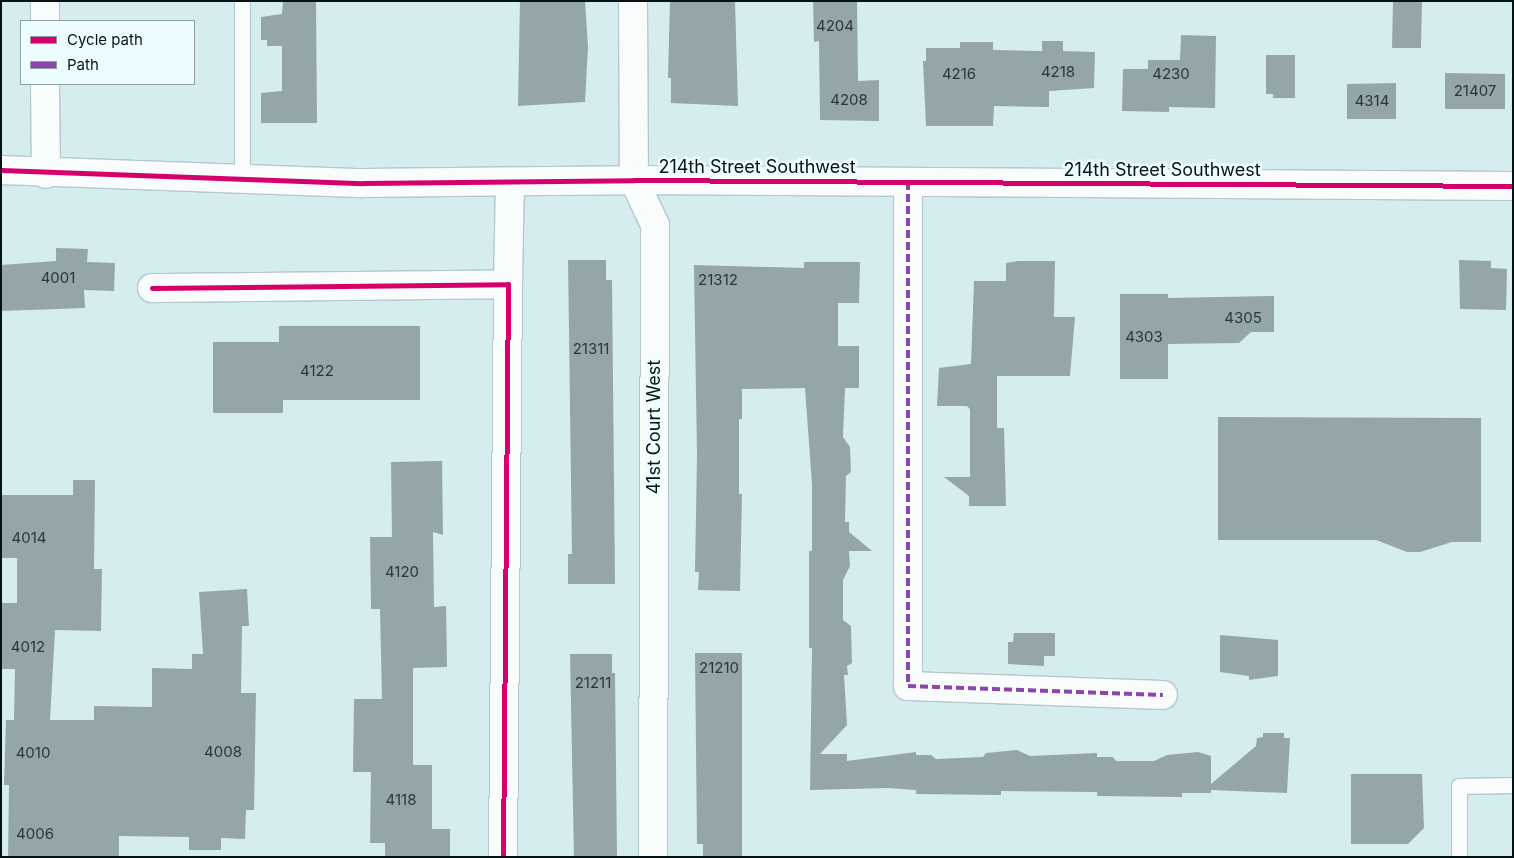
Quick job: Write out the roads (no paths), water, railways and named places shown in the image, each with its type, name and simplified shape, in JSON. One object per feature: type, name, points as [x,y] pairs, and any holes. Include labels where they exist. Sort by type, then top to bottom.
[{"type":"street","points":[[45,1],[45,20]]},
{"type":"street","name":"41st Court West","points":[[633,1],[634,180],[655,225],[653,857]]},
{"type":"street","points":[[45,85],[46,174]]},
{"type":"street","name":"214th Street Southwest","points":[[1,170],[46,174],[242,180],[510,184],[634,180],[1513,186]]},
{"type":"street","points":[[908,182],[908,686],[1164,695]]},
{"type":"street","points":[[503,857],[510,184]]},
{"type":"street","points":[[152,288],[508,284]]},
{"type":"lane","points":[[242,1],[242,180]]},
{"type":"lane","points":[[1458,857],[1459,786],[1513,785]]}]
